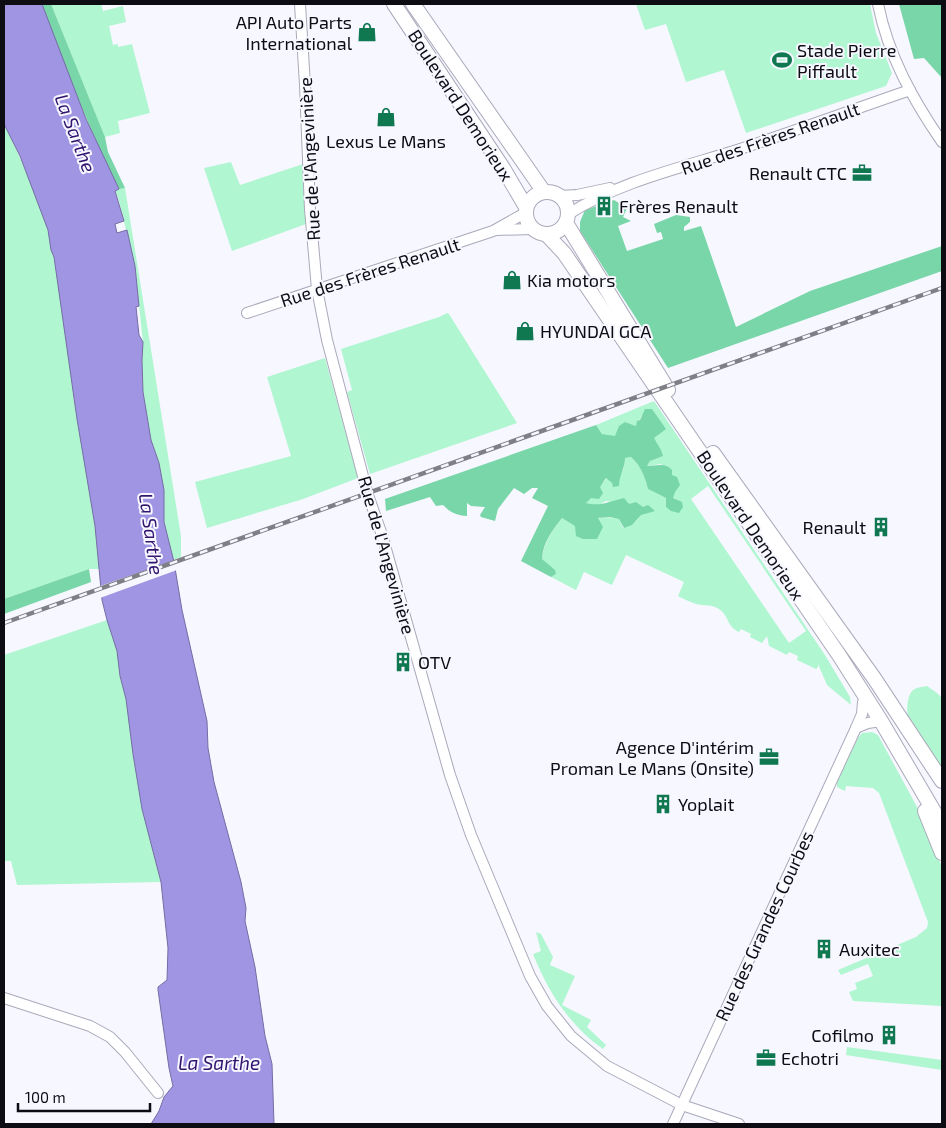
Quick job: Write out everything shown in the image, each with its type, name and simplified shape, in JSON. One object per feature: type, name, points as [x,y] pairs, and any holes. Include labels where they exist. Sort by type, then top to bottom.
[{"type":"main road","name":"Boulevard Demorieux","points":[[394,4],[503,168],[526,210]]},
{"type":"main road","name":"Boulevard Demorieux","points":[[413,4],[544,192]]},
{"type":"main road","points":[[544,192],[559,196],[567,206],[567,219],[560,230],[547,235],[540,234],[532,229],[526,220],[526,210],[533,197],[544,192]]},
{"type":"main road","name":"Boulevard Demorieux","points":[[567,219],[671,395],[874,678],[942,780]]},
{"type":"main road","name":"Boulevard Demorieux","points":[[547,235],[564,253],[839,655],[942,825]]},
{"type":"main road","points":[[839,655],[864,702],[878,721],[928,816],[942,853]]},
{"type":"street","name":"Rue de l'Angevinière","points":[[300,4],[310,209],[317,289],[327,340],[368,496],[385,545],[450,775],[471,835],[530,976],[547,1006],[572,1036],[607,1066],[682,1105],[739,1124]]},
{"type":"street","points":[[878,4],[887,38],[910,90],[942,142]]},
{"type":"street","name":"Rue des Frères Renault","points":[[559,196],[577,195],[630,184],[739,149],[910,90]]},
{"type":"street","name":"Rue des Frères Renault","points":[[567,219],[582,206],[630,184]]},
{"type":"street","name":"Rue des Frères Renault","points":[[247,313],[493,231],[526,210]]},
{"type":"street","name":"Rue des Frères Renault","points":[[493,231],[532,229]]},
{"type":"street","name":"Rue des Grandes Courbes","points":[[673,1124],[856,728],[862,714],[864,702]]},
{"type":"street","points":[[856,728],[878,721]]},
{"type":"street","points":[[4,998],[90,1026],[110,1037],[125,1052],[158,1094]]},
{"type":"green space","points":[[42,4],[51,4],[105,137],[108,152],[125,188],[119,189],[98,144]]},
{"type":"green space","points":[[51,4],[101,4],[103,11],[123,6],[126,22],[109,26],[113,45],[118,44],[118,47],[132,44],[150,113],[118,121],[120,133],[105,137]]},
{"type":"green space","name":"Stade Pierre Piffault","points":[[636,4],[870,4],[876,33],[892,73],[886,86],[746,133],[724,70],[686,82],[666,24],[645,30]]},
{"type":"green space","points":[[899,4],[942,4],[942,78],[924,58],[914,59]]},
{"type":"green space","points":[[4,124],[22,162],[47,227],[54,257],[77,419],[95,526],[99,569],[89,569],[4,599]]},
{"type":"green space","points":[[231,162],[240,185],[303,164],[306,224],[232,251],[204,168]]},
{"type":"green space","points":[[125,188],[181,536],[181,557],[173,560],[164,522],[164,490],[159,463],[151,440],[143,392],[143,343],[135,267],[115,190]]},
{"type":"green space","points":[[614,200],[627,208],[623,217],[631,221],[618,226],[627,251],[663,239],[661,232],[657,233],[654,224],[676,215],[690,217],[690,222],[684,227],[684,231],[701,226],[736,327],[810,291],[942,246],[942,271],[668,368],[580,231],[580,222],[585,210]]},
{"type":"green space","points":[[447,313],[517,423],[370,474],[347,392],[352,390],[341,349]]},
{"type":"green space","points":[[325,358],[358,478],[303,499],[207,528],[195,482],[291,456],[267,377]]},
{"type":"green space","points":[[654,401],[825,655],[850,697],[851,705],[827,685],[818,664],[816,669],[797,660],[798,656],[789,652],[787,655],[769,646],[767,636],[762,643],[750,637],[751,634],[741,629],[739,632],[735,630],[725,615],[716,607],[696,604],[678,596],[684,582],[626,555],[612,585],[584,572],[576,590],[551,577],[556,574],[542,559],[543,553],[549,537],[562,518],[576,526],[597,519],[613,518],[619,519],[623,528],[631,525],[641,514],[643,507],[606,501],[597,506],[586,503],[607,478],[612,483],[618,478],[623,469],[624,458],[631,457],[637,464],[644,476],[648,489],[666,498],[678,499],[673,498],[674,484],[665,468],[661,464],[647,466],[650,461],[657,457],[657,443],[653,438],[658,435],[642,415],[636,426],[625,422],[616,437],[602,434],[596,425]],"holes":[[[708,486],[806,631],[789,643],[691,499]]]},
{"type":"green space","points":[[645,409],[652,409],[666,429],[654,438],[663,456],[650,461],[647,466],[663,465],[672,470],[672,475],[677,477],[680,485],[673,498],[682,502],[683,507],[679,513],[671,511],[666,507],[666,498],[648,489],[640,468],[631,457],[625,458],[619,486],[613,487],[612,483],[606,478],[600,487],[603,493],[599,499],[591,498],[586,503],[600,504],[624,498],[629,504],[636,502],[643,507],[648,505],[655,511],[641,515],[632,525],[624,528],[619,519],[610,517],[598,518],[603,527],[597,539],[583,539],[576,536],[575,526],[562,518],[544,547],[542,559],[555,570],[556,574],[551,577],[521,561],[548,506],[532,498],[538,488],[532,488],[524,494],[514,488],[498,509],[495,521],[481,517],[480,515],[485,507],[471,506],[467,503],[467,516],[460,515],[451,512],[443,505],[436,506],[430,497],[386,511],[385,499],[596,425],[602,434],[615,436],[619,426],[625,422],[636,426]]},
{"type":"green space","points":[[89,569],[91,582],[4,614],[4,599]]},
{"type":"green space","points":[[107,620],[117,651],[120,676],[126,699],[142,809],[161,882],[17,885],[11,861],[4,861],[4,655]]},
{"type":"green space","points":[[927,686],[942,698],[942,781],[915,741],[908,721],[908,699],[912,691],[919,687]]},
{"type":"green space","points":[[872,732],[878,735],[929,829],[942,868],[942,1006],[853,1001],[849,992],[857,989],[855,983],[873,976],[868,964],[841,975],[838,970],[916,937],[927,928],[928,922],[879,793],[873,788],[846,786],[845,791],[837,787],[837,782],[858,738],[862,733]]},
{"type":"green space","points":[[536,932],[541,934],[553,957],[550,965],[575,976],[562,1005],[591,1020],[587,1027],[606,1045],[603,1049],[580,1030],[553,995],[533,954],[541,951]]},
{"type":"green space","points":[[847,1047],[942,1060],[942,1070],[846,1055]]},
{"type":"water","name":"La Sarthe","points":[[4,4],[42,4],[86,119],[119,189],[115,191],[124,221],[115,224],[117,233],[127,230],[135,266],[139,306],[136,307],[139,335],[143,342],[143,392],[151,440],[159,463],[164,490],[164,522],[207,721],[208,748],[214,782],[241,882],[246,908],[245,921],[255,967],[265,1036],[272,1064],[274,1124],[151,1124],[159,1111],[164,1097],[173,1086],[158,990],[158,987],[167,980],[168,948],[161,882],[142,809],[117,651],[102,600],[95,526],[77,419],[54,257],[48,230],[20,156],[4,124]]},
{"type":"pier","points":[[176,560],[177,570],[100,598],[100,586]]},
{"type":"railway","points":[[4,623],[942,288]]},
{"type":"place","name":"API Auto Parts International","points":[[367,32]]},
{"type":"place","name":"Stade Pierre Piffault","points":[[782,60]]},
{"type":"place","name":"Lexus Le Mans","points":[[386,117]]},
{"type":"place","name":"Renault CTC","points":[[862,173]]},
{"type":"place","name":"Frères Renault","points":[[604,206]]},
{"type":"place","name":"Kia motors","points":[[512,280]]},
{"type":"place","name":"HYUNDAI GCA","points":[[525,331]]},
{"type":"place","name":"Renault","points":[[881,527]]},
{"type":"place","name":"OTV","points":[[403,662]]},
{"type":"place","name":"Agence D'intérim Proman Le Mans (Onsite)","points":[[769,757]]},
{"type":"place","name":"Yoplait","points":[[663,804]]},
{"type":"place","name":"Auxitec","points":[[824,949]]},
{"type":"place","name":"Cofilmo","points":[[889,1035]]},
{"type":"place","name":"Echotri","points":[[766,1058]]}]
